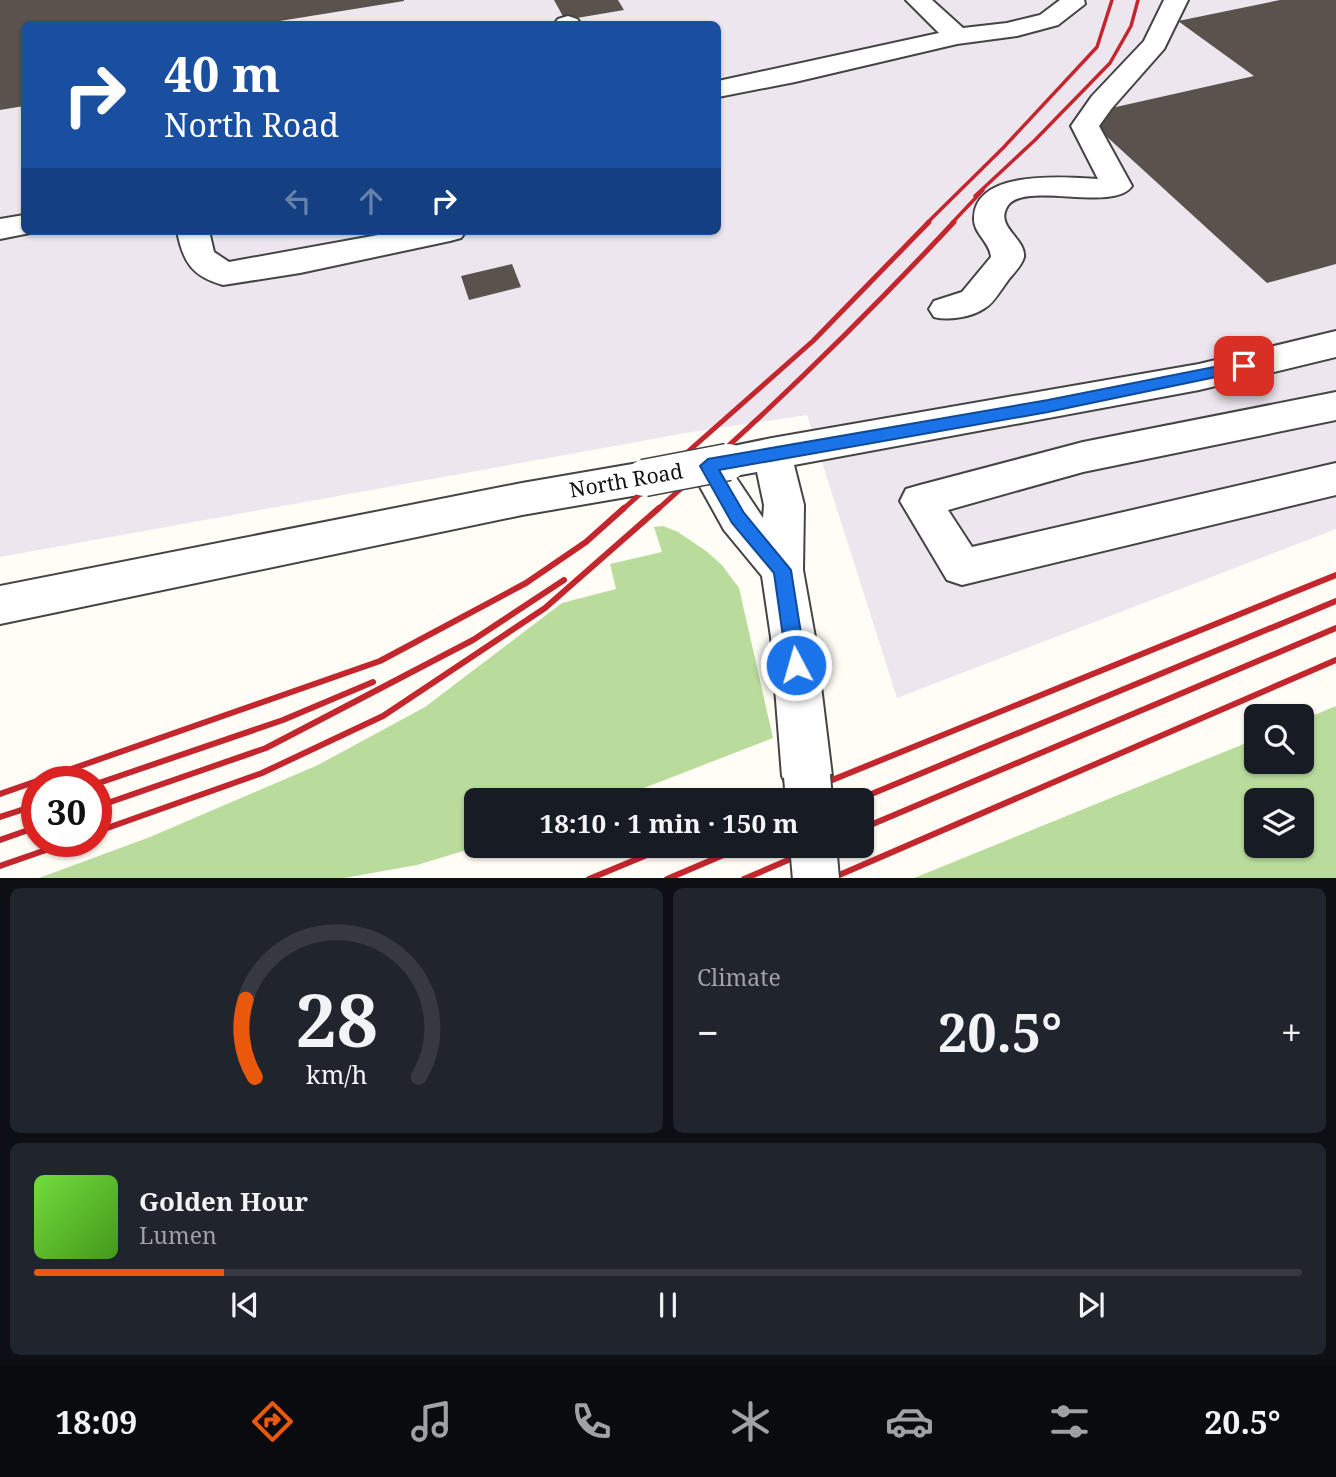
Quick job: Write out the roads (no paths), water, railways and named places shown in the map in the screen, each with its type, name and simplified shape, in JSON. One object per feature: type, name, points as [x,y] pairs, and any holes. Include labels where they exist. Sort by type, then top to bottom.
[{"type":"street","points":[[918,0],[957,36]]},
{"type":"street","points":[[721,88],[957,36],[1008,31],[1049,20],[1073,4],[1072,0]]},
{"type":"street","points":[[946,309],[974,300],[1007,259],[1007,248],[989,221],[990,206],[996,199],[1018,188],[1110,189],[1117,186],[1086,126],[1102,102],[1156,44],[1176,0]]},
{"type":"street","points":[[0,229],[21,226]]},
{"type":"street","points":[[194,235],[199,257],[223,274],[300,262],[431,235]]},
{"type":"street","name":"North Road","points":[[0,605],[522,499],[716,468],[772,453],[1199,377],[1336,344]]},
{"type":"street","points":[[1048,406],[1083,457]]},
{"type":"street","points":[[1329,418],[1083,457],[920,500],[962,567],[1336,479]]},
{"type":"street","points":[[772,453],[784,505],[782,570],[793,637],[808,788]]},
{"type":"street","points":[[716,468],[738,518],[782,570]]},
{"type":"street","points":[[814,858],[816,878]]},
{"type":"railway","points":[[927,223],[1003,148],[1097,47],[1112,0]]},
{"type":"railway","points":[[975,196],[1035,140],[1110,63],[1131,26],[1138,0]]},
{"type":"railway","points":[[952,223],[983,190]]},
{"type":"railway","points":[[622,510],[813,341],[929,222]]},
{"type":"railway","points":[[657,510],[809,370],[954,222]]},
{"type":"railway","points":[[0,794],[380,661],[526,583],[586,542],[624,508]]},
{"type":"railway","points":[[112,826],[262,773],[383,716],[545,608],[659,508]]},
{"type":"railway","points":[[812,788],[1336,575]]},
{"type":"railway","points":[[112,801],[266,748],[473,640],[564,580]]},
{"type":"railway","points":[[874,793],[1336,601]]},
{"type":"railway","points":[[874,823],[1336,628]]},
{"type":"railway","points":[[832,878],[1336,660]]},
{"type":"railway","points":[[112,779],[283,720],[373,682]]},
{"type":"railway","points":[[0,817],[21,810]]},
{"type":"railway","points":[[0,840],[21,833]]},
{"type":"railway","points":[[0,866],[26,857]]},
{"type":"railway","points":[[591,878],[640,858]]},
{"type":"railway","points":[[669,878],[716,858]]},
{"type":"railway","points":[[746,878],[793,858]]}]
